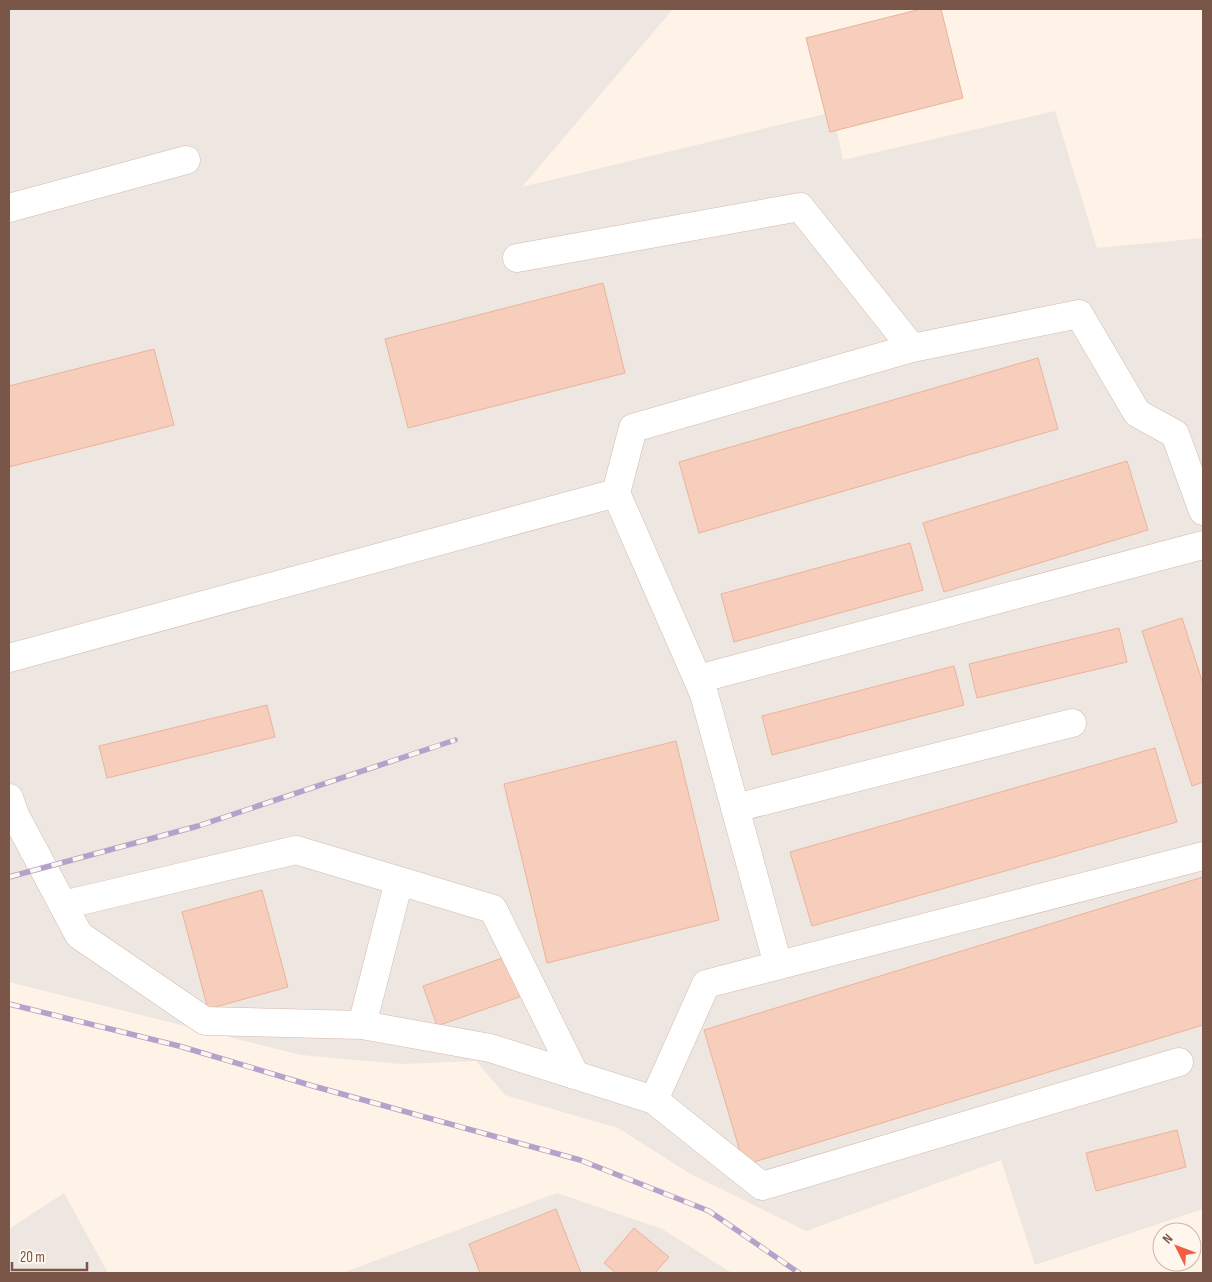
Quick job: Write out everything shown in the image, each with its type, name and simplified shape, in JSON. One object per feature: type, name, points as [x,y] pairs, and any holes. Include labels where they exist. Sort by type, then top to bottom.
[{"type":"lane","points":[[9,208],[186,160]]},
{"type":"lane","points":[[517,258],[800,207],[912,348]]},
{"type":"lane","points":[[778,965],[704,694],[616,493],[633,428],[912,348],[1079,314],[1137,413],[1175,434],[1203,511]]},
{"type":"lane","points":[[9,658],[616,493]]},
{"type":"lane","points":[[698,679],[1203,545]]},
{"type":"lane","points":[[735,808],[1072,723]]},
{"type":"lane","points":[[9,798],[15,815],[79,935],[205,1021],[362,1025],[490,1048],[654,1100],[762,1186],[1179,1062]]},
{"type":"lane","points":[[63,905],[296,850],[494,909],[575,1075]]},
{"type":"lane","points":[[654,1100],[706,984],[1203,856]]},
{"type":"lane","points":[[362,1025],[399,880]]},
{"type":"shaded area","points":[[9,9],[673,9],[522,187],[833,112],[843,160],[1055,111],[1097,248],[1203,238],[1203,1209],[1164,1222],[1152,1222],[1152,1226],[1035,1265],[1001,1160],[806,1231],[689,1173],[618,1128],[505,1095],[476,1061],[401,1064],[301,1055],[9,982]]},
{"type":"shaded area","points":[[64,1193],[108,1273],[9,1273],[9,1229]]},
{"type":"shaded area","points":[[557,1193],[662,1229],[732,1273],[342,1273]]},
{"type":"building","points":[[921,9],[941,9],[963,98],[830,132],[806,38]]},
{"type":"building","points":[[603,283],[625,373],[408,428],[385,339]]},
{"type":"building","points":[[154,349],[174,425],[9,467],[9,386]]},
{"type":"building","points":[[1038,358],[1058,429],[699,533],[679,462]]},
{"type":"building","points":[[1127,461],[1148,530],[944,592],[923,523]]},
{"type":"building","points":[[910,543],[923,590],[734,642],[721,594]]},
{"type":"building","points":[[1182,618],[1203,684],[1203,782],[1192,786],[1142,631]]},
{"type":"building","points":[[1119,628],[1127,662],[977,698],[969,664]]},
{"type":"building","points":[[954,666],[964,705],[772,755],[762,716]]},
{"type":"building","points":[[267,705],[275,737],[107,778],[99,746]]},
{"type":"building","points":[[676,741],[719,920],[547,963],[504,784]]},
{"type":"building","points":[[1155,748],[1177,822],[812,926],[790,852]]},
{"type":"building","points":[[1203,877],[1203,1025],[744,1165],[704,1030]]},
{"type":"building","points":[[262,890],[288,987],[208,1009],[182,912]]},
{"type":"building","points":[[511,955],[525,995],[437,1026],[423,986]]},
{"type":"building","points":[[1177,1130],[1186,1167],[1096,1191],[1086,1153]]},
{"type":"building","points":[[556,1209],[581,1273],[480,1273],[469,1244]]},
{"type":"building","points":[[634,1228],[669,1257],[655,1273],[616,1273],[604,1263]]},
{"type":"railway","points":[[9,877],[198,826],[455,740]]},
{"type":"railway","points":[[9,1004],[179,1046],[313,1086],[580,1160],[709,1211],[799,1273]]}]
